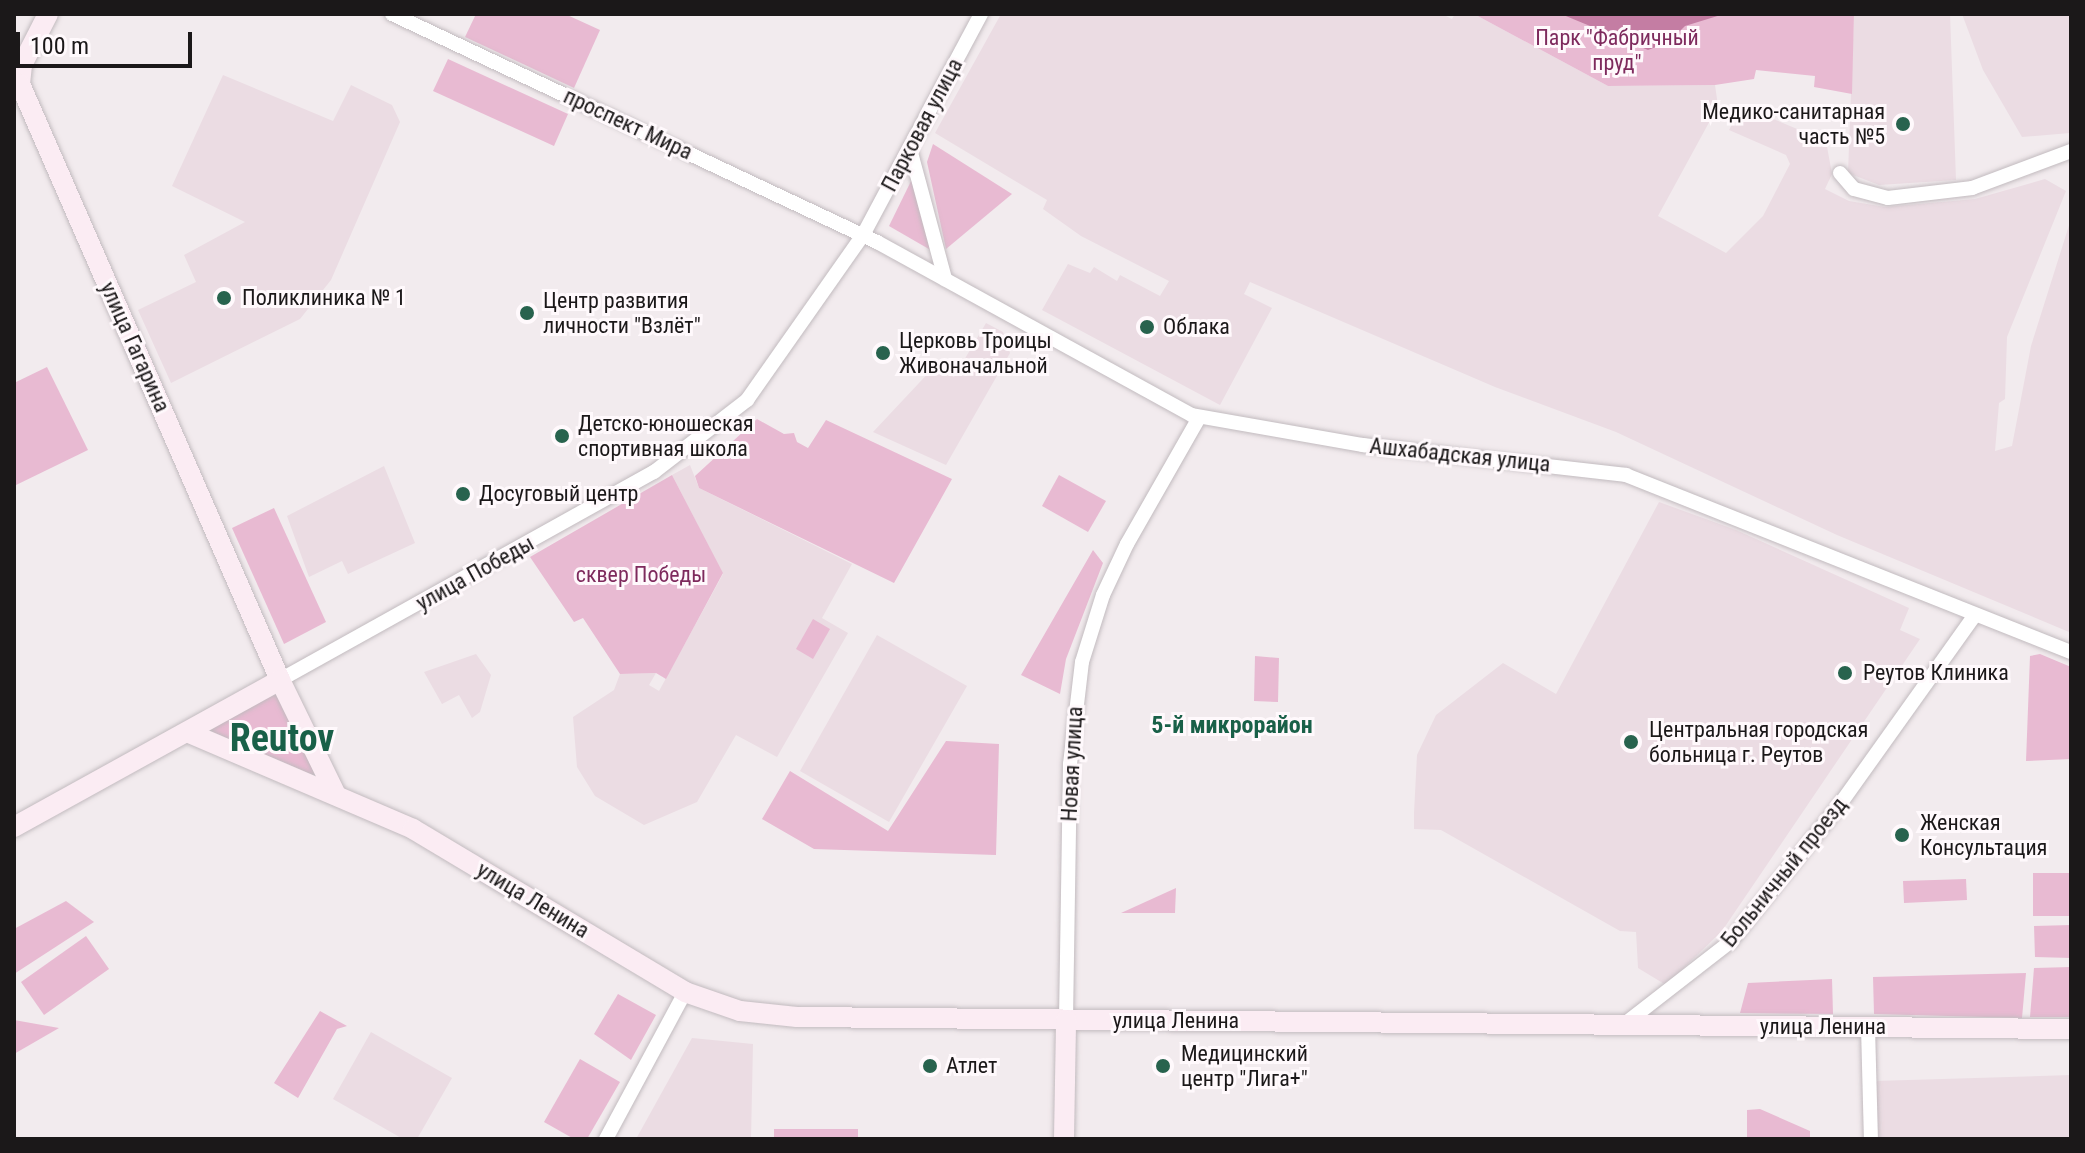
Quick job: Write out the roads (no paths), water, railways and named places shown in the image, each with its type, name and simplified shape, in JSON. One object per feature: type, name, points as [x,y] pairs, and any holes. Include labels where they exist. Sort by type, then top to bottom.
[{"type":"street","name":"улица Гагарина","points":[[48,14],[22,65],[20,84],[280,680]]},
{"type":"street","name":"проспект Мира","points":[[392,14],[863,235]]},
{"type":"street","name":"Парковая улица","points":[[863,235],[981,14]]},
{"type":"street","points":[[910,149],[945,279]]},
{"type":"street","points":[[1840,173],[1854,189],[1888,198],[1972,188],[2071,151]]},
{"type":"street","name":"улица Победы","points":[[14,827],[654,472],[700,441],[765,380],[863,235]]},
{"type":"street","name":"Ашхабадская улица","points":[[863,235],[1199,418],[1363,445],[1626,475],[2071,652]]},
{"type":"street","name":"Новая улица","points":[[1064,1139],[1070,764],[1082,662],[1103,595],[1127,544],[1199,418]]},
{"type":"street","name":"Больничный проезд","points":[[1622,1026],[1731,941],[1838,807],[1975,615]]},
{"type":"street","points":[[280,680],[336,795]]},
{"type":"street","name":"улица Ленина","points":[[187,732],[430,838],[685,992],[722,1008],[780,1016],[2071,1029]]},
{"type":"street","points":[[606,1139],[685,992]]},
{"type":"street","points":[[1868,1027],[1871,1139]]},
{"type":"place","name":"Медико-санитарная часть №5","points":[[1903,124]]},
{"type":"place","name":"Поликлиника № 1","points":[[224,298]]},
{"type":"place","name":"Центр развития личности \"Взлёт\"","points":[[527,313]]},
{"type":"place","name":"Облака","points":[[1147,327]]},
{"type":"place","name":"Церковь Троицы Живоначальной","points":[[883,353]]},
{"type":"place","name":"Детско-юношеская спортивная школа","points":[[562,436]]},
{"type":"place","name":"Досуговый центр","points":[[463,494]]},
{"type":"place","name":"Реутов Клиника","points":[[1845,673]]},
{"type":"place","name":"Центральная городская больница г. Реутов","points":[[1631,742]]},
{"type":"place","name":"Женская Консультация","points":[[1902,835]]},
{"type":"place","name":"Атлет","points":[[930,1066]]},
{"type":"place","name":"Медицинский центр \"Лига+\"","points":[[1163,1066]]},
{"type":"district","name":"5-й микрорайон","points":[[1232,726]]},
{"type":"district","name":"Reutov","points":[[282,739]]},
{"type":"park label","name":"Парк \"Фабричный пруд\"","points":[[1617,50]]},
{"type":"park label","name":"сквер Победы","points":[[641,575]]}]
